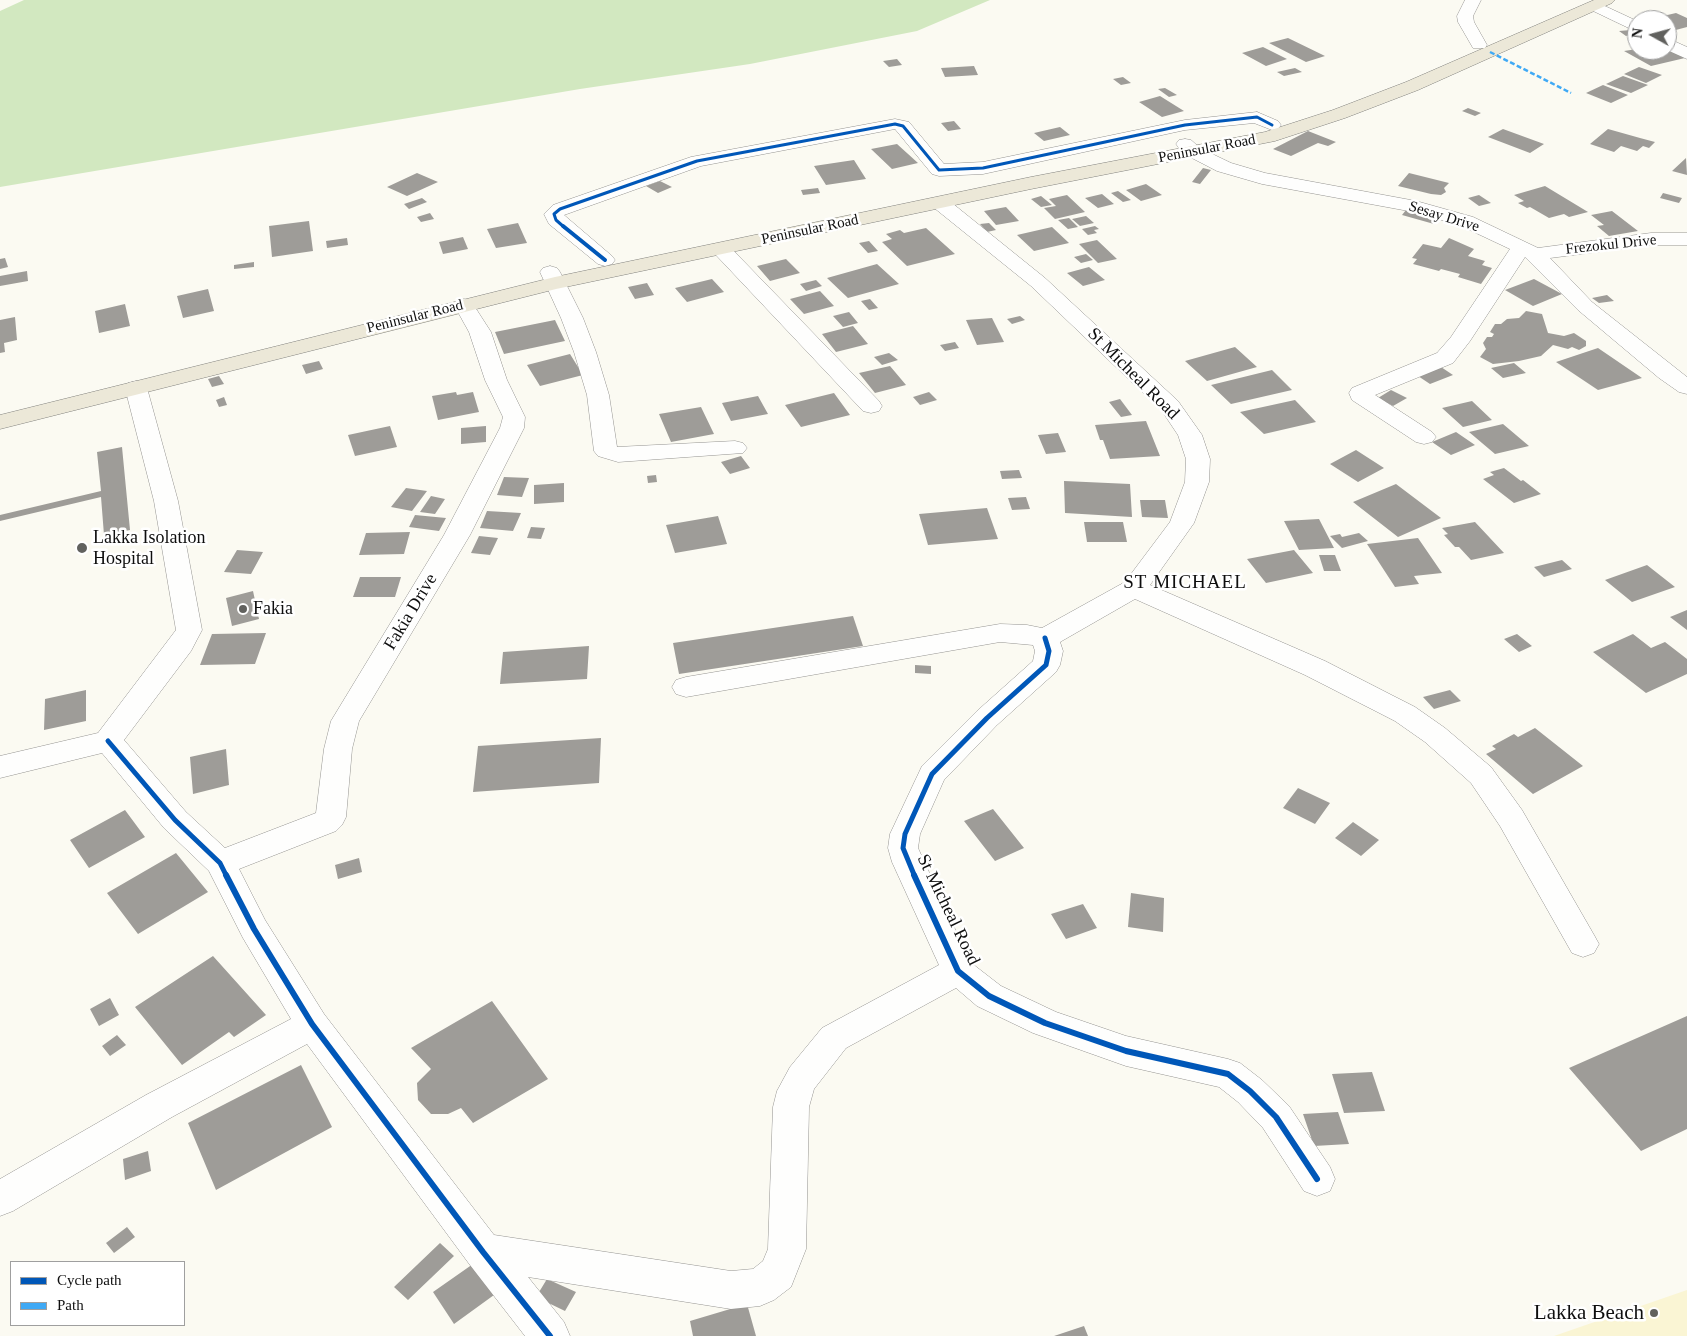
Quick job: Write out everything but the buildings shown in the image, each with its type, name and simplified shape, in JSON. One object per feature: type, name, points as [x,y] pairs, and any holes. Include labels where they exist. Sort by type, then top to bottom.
[{"type":"main road","name":"Peninsular Road","points":[[0,409],[552,277],[721,249],[1189,148],[1324,109],[1479,45],[1594,2]]},
{"type":"main road","name":"Peninsular Road","points":[[0,422],[464,305],[605,260],[1189,148],[1269,137],[1338,114],[1412,86],[1594,2]]},
{"type":"street","points":[[1473,0],[1465,16],[1466,22],[1479,45]]},
{"type":"street","points":[[1594,2],[1627,22]]},
{"type":"street","points":[[605,260],[556,220],[554,214],[591,198],[697,161],[895,124],[903,126],[939,170],[983,168],[1185,125],[1257,117],[1272,124]]},
{"type":"street","name":"Sesay Drive","points":[[1189,148],[1224,167],[1262,178],[1416,207],[1466,221],[1528,251],[1585,306],[1687,387]]},
{"type":"street","name":"St Micheal Road","points":[[940,203],[1038,282],[1170,406],[1190,435],[1198,458],[1197,482],[1182,523],[1134,588],[1045,638],[1049,651],[1046,665],[987,718],[932,774],[905,834],[903,848],[908,862],[958,971],[989,996],[1045,1023],[1126,1051],[1228,1074],[1250,1091],[1276,1117],[1317,1179]]},
{"type":"street","name":"Frezokul Drive","points":[[1528,251],[1651,239],[1687,239]]},
{"type":"street","points":[[721,249],[871,406]]},
{"type":"street","points":[[1424,437],[1360,395],[1360,393],[1445,358],[1528,251]]},
{"type":"street","points":[[552,277],[572,318],[598,395],[606,451],[618,455],[735,448]]},
{"type":"street","name":"Fakia Drive","points":[[220,863],[325,823],[331,817],[338,749],[345,721],[457,535],[512,428],[514,417],[496,380],[480,332],[464,305]]},
{"type":"street","points":[[0,767],[108,741],[181,644],[189,630],[166,501],[136,388]]},
{"type":"street","points":[[1134,588],[1315,668],[1405,714],[1435,735],[1481,775],[1511,818],[1582,944]]},
{"type":"street","points":[[686,687],[1000,633],[1027,634],[1045,638]]},
{"type":"street","points":[[108,741],[175,820],[220,863],[254,928],[312,1024],[483,1252],[550,1336]]},
{"type":"street","points":[[483,1252],[731,1290],[760,1287],[777,1274],[787,1249],[791,1107],[795,1092],[802,1078],[834,1038],[958,971]]},
{"type":"street","points":[[0,1199],[159,1106],[312,1024]]},
{"type":"green space","points":[[24,0],[990,0],[917,31],[750,64],[580,89],[0,187],[0,11]]},
{"type":"sand","name":"Lakka Beach","points":[[1687,1290],[1687,1336],[1554,1336]]},
{"type":"marked path","points":[[1490,52],[1571,93]]},
{"type":"cycle path","points":[[605,260],[556,220],[554,214],[560,209],[697,161],[895,124],[903,126],[939,170],[983,168],[1185,125],[1257,117],[1272,125]]},
{"type":"cycle path","points":[[1045,638],[1049,651],[1046,665],[987,718],[932,774],[905,834],[903,848],[908,862],[958,971],[989,996],[1045,1023],[1126,1051],[1228,1074],[1250,1091],[1276,1117],[1317,1179]]},
{"type":"cycle path","points":[[108,741],[175,820],[220,863],[254,929],[312,1024],[483,1252],[550,1336]]},
{"type":"place","name":"Lakka Isolation Hospital","points":[[82,548]]},
{"type":"place","name":"Fakia","points":[[243,609]]},
{"type":"place","name":"Lakka Beach","points":[[1654,1313]]},
{"type":"district","name":"ST MICHAEL","points":[[1185,583]]}]
